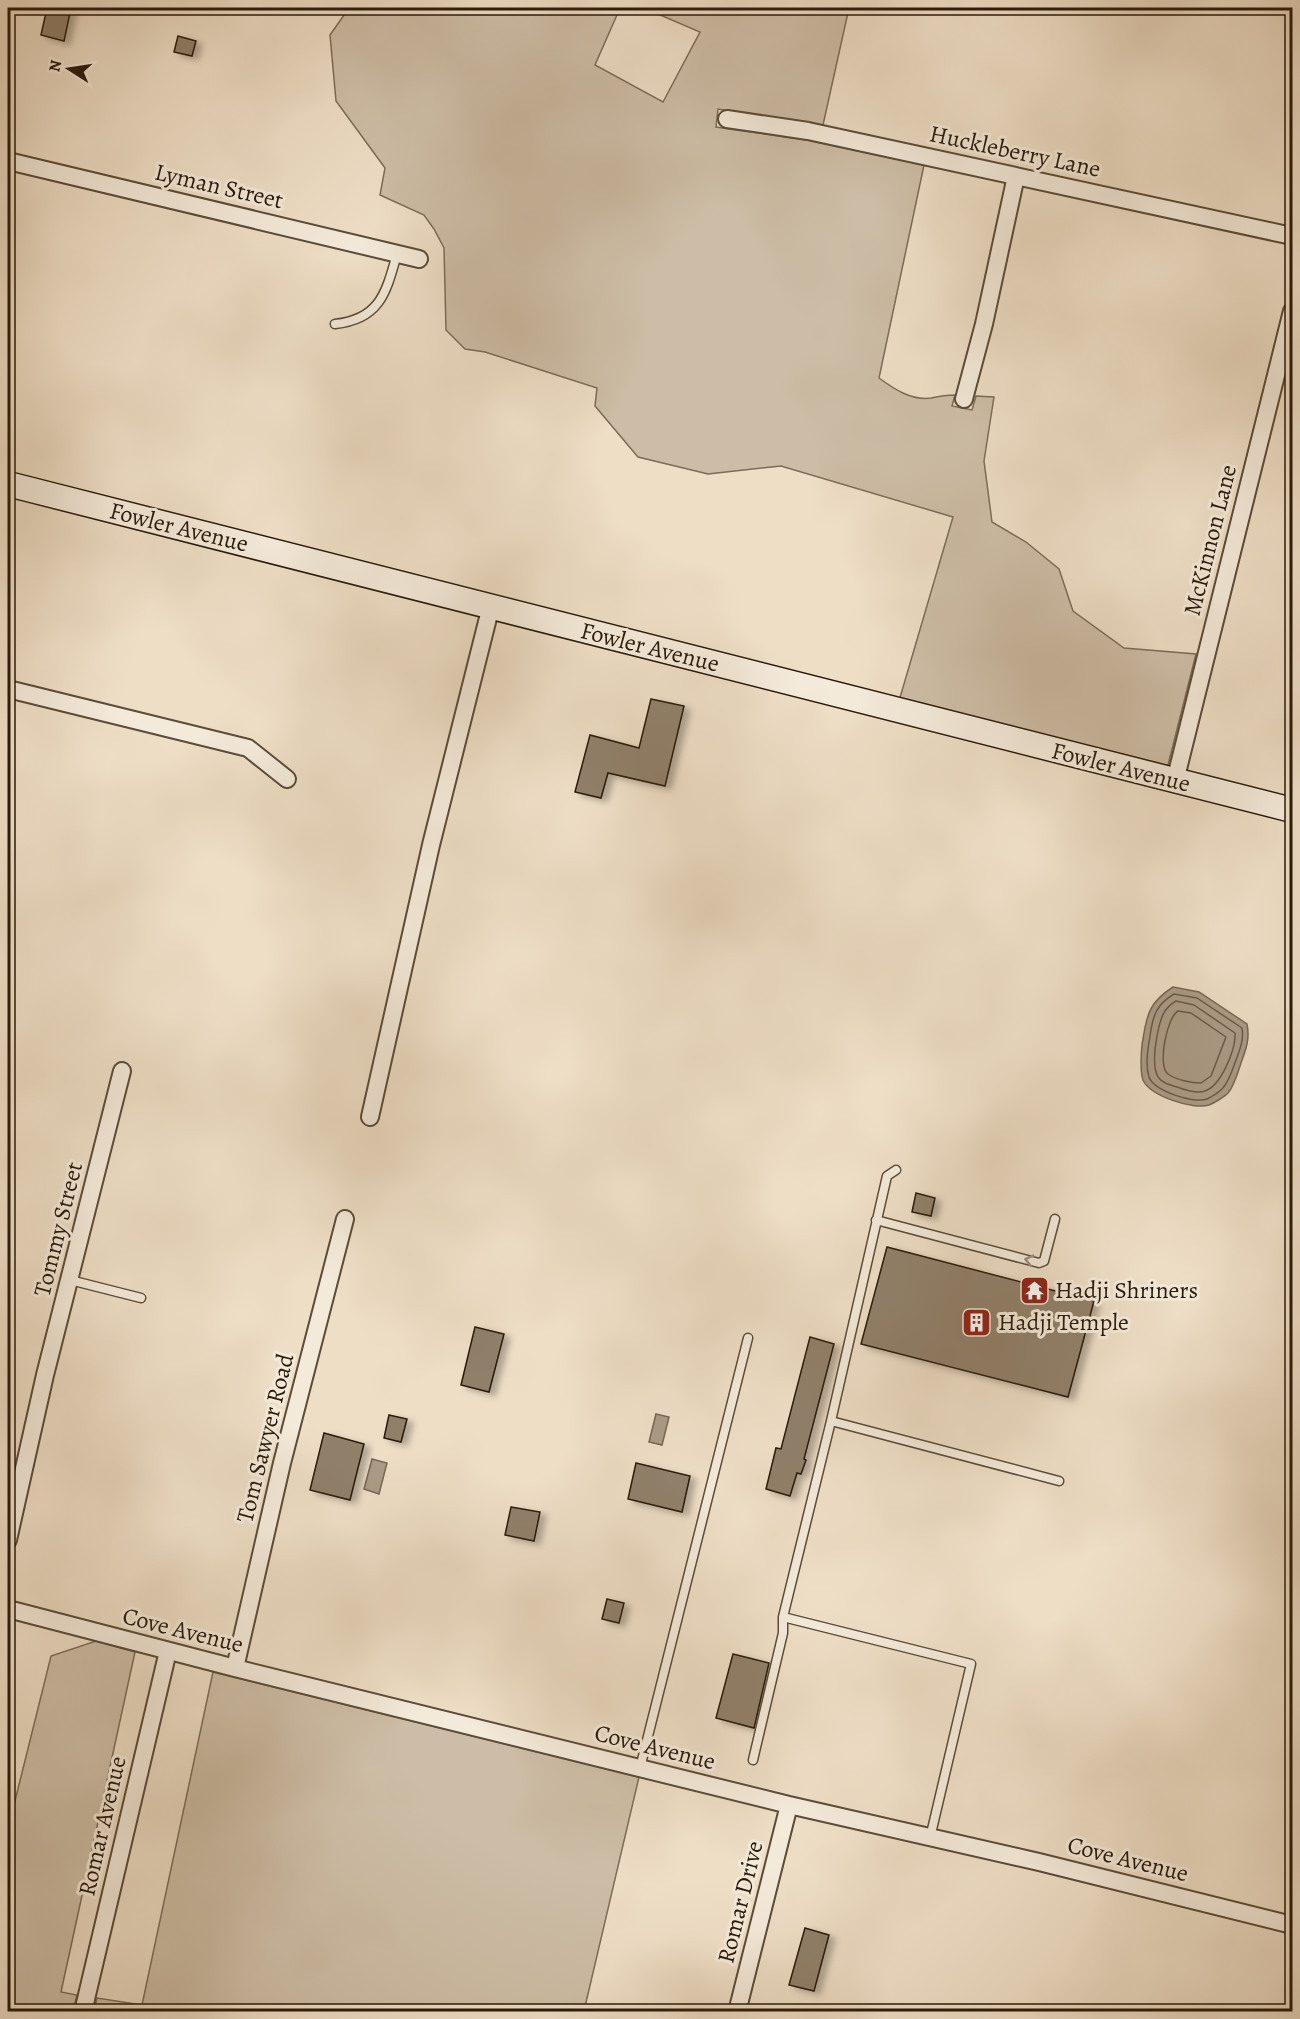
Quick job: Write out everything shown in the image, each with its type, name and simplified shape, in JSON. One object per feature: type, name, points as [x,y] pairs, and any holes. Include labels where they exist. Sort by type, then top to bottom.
[{"type":"street","name":"Huckleberry Lane","points":[[727,119],[808,131],[1293,236]]},
{"type":"street","name":"Lyman Street","points":[[8,161],[420,260]]},
{"type":"street","points":[[964,399],[984,324],[1016,176]]},
{"type":"street","name":"McKinnon Lane","points":[[1175,780],[1293,311]]},
{"type":"street","name":"Fowler Avenue","points":[[8,484],[1293,810]]},
{"type":"street","points":[[370,1117],[431,845],[491,606]]},
{"type":"street","points":[[8,690],[248,748],[288,779]]},
{"type":"street","name":"Tommy Street","points":[[8,1540],[45,1375],[122,1071]]},
{"type":"street","name":"Tom Sawyer Road","points":[[235,1668],[282,1463],[345,1219]]},
{"type":"street","name":"Cove Avenue","points":[[8,1609],[235,1668],[789,1805],[930,1839],[1039,1862],[1293,1925]]},
{"type":"street","name":"Romar Avenue","points":[[83,2012],[168,1651]]},
{"type":"street","name":"Romar Drive","points":[[737,2012],[789,1805]]},
{"type":"lane","points":[[335,324],[355,321],[375,308],[390,281],[397,254]]},
{"type":"lane","points":[[753,1760],[783,1633],[783,1617],[831,1421],[886,1176],[896,1170]]},
{"type":"lane","points":[[876,1220],[1039,1263],[1044,1261],[1055,1219]]},
{"type":"lane","points":[[70,1280],[141,1298]]},
{"type":"lane","points":[[640,1768],[748,1338]]},
{"type":"lane","points":[[831,1421],[1059,1481]]},
{"type":"lane","points":[[783,1617],[971,1664],[930,1839]]},
{"type":"shaded area","points":[[349,8],[620,8],[595,65],[663,102],[700,32],[644,8],[849,8],[823,125],[718,109],[716,127],[807,140],[924,165],[879,378],[897,390],[917,398],[955,395],[952,406],[972,410],[976,396],[994,397],[984,461],[992,522],[1026,542],[1059,569],[1073,611],[1124,648],[1196,654],[1167,769],[899,701],[953,517],[781,466],[708,474],[638,457],[595,406],[597,388],[485,352],[465,349],[446,330],[444,248],[424,215],[380,195],[385,168],[336,101],[330,35]]},
{"type":"shaded area","points":[[96,1641],[135,1652],[61,1992],[77,1995],[73,2011],[8,2011],[8,1829],[51,1656]]},
{"type":"shaded area","points":[[213,1672],[639,1777],[584,2011],[94,2011],[97,1998],[142,2005]]},
{"type":"water","points":[[1173,987],[1199,992],[1247,1024],[1247,1044],[1234,1083],[1226,1095],[1209,1105],[1183,1104],[1154,1091],[1143,1080],[1142,1048],[1148,1015],[1154,1003]]},
{"type":"water","points":[[656,1414],[669,1417],[662,1445],[649,1442]]},
{"type":"water","points":[[372,1459],[387,1463],[379,1494],[364,1489]]},
{"type":"building","points":[[47,8],[71,8],[64,41],[41,35]]},
{"type":"building","points":[[178,36],[196,41],[192,56],[174,52]]},
{"type":"building","points":[[651,699],[684,706],[665,786],[608,773],[601,798],[575,792],[590,735],[639,748]]},
{"type":"building","points":[[916,1193],[935,1198],[931,1216],[912,1212]]},
{"type":"building","name":"Hadji Temple","points":[[887,1247],[1094,1301],[1068,1397],[861,1344]]},
{"type":"building","points":[[475,1327],[504,1334],[489,1392],[461,1385]]},
{"type":"building","points":[[810,1337],[834,1344],[804,1459],[806,1460],[801,1474],[797,1473],[790,1496],[766,1489],[776,1448],[781,1449]]},
{"type":"building","points":[[389,1415],[407,1419],[401,1442],[384,1438]]},
{"type":"building","points":[[324,1433],[364,1444],[350,1500],[310,1490]]},
{"type":"building","points":[[636,1463],[690,1476],[682,1512],[628,1499]]},
{"type":"building","points":[[511,1507],[540,1512],[534,1541],[505,1535]]},
{"type":"building","points":[[607,1599],[624,1603],[619,1623],[602,1619]]},
{"type":"building","points":[[733,1654],[769,1663],[754,1728],[716,1718]]},
{"type":"building","points":[[805,1928],[829,1935],[814,1991],[789,1985]]},
{"type":"place","name":"Hadji Shriners","points":[[1034,1290]]},
{"type":"place","name":"Hadji Temple","points":[[977,1322]]}]
